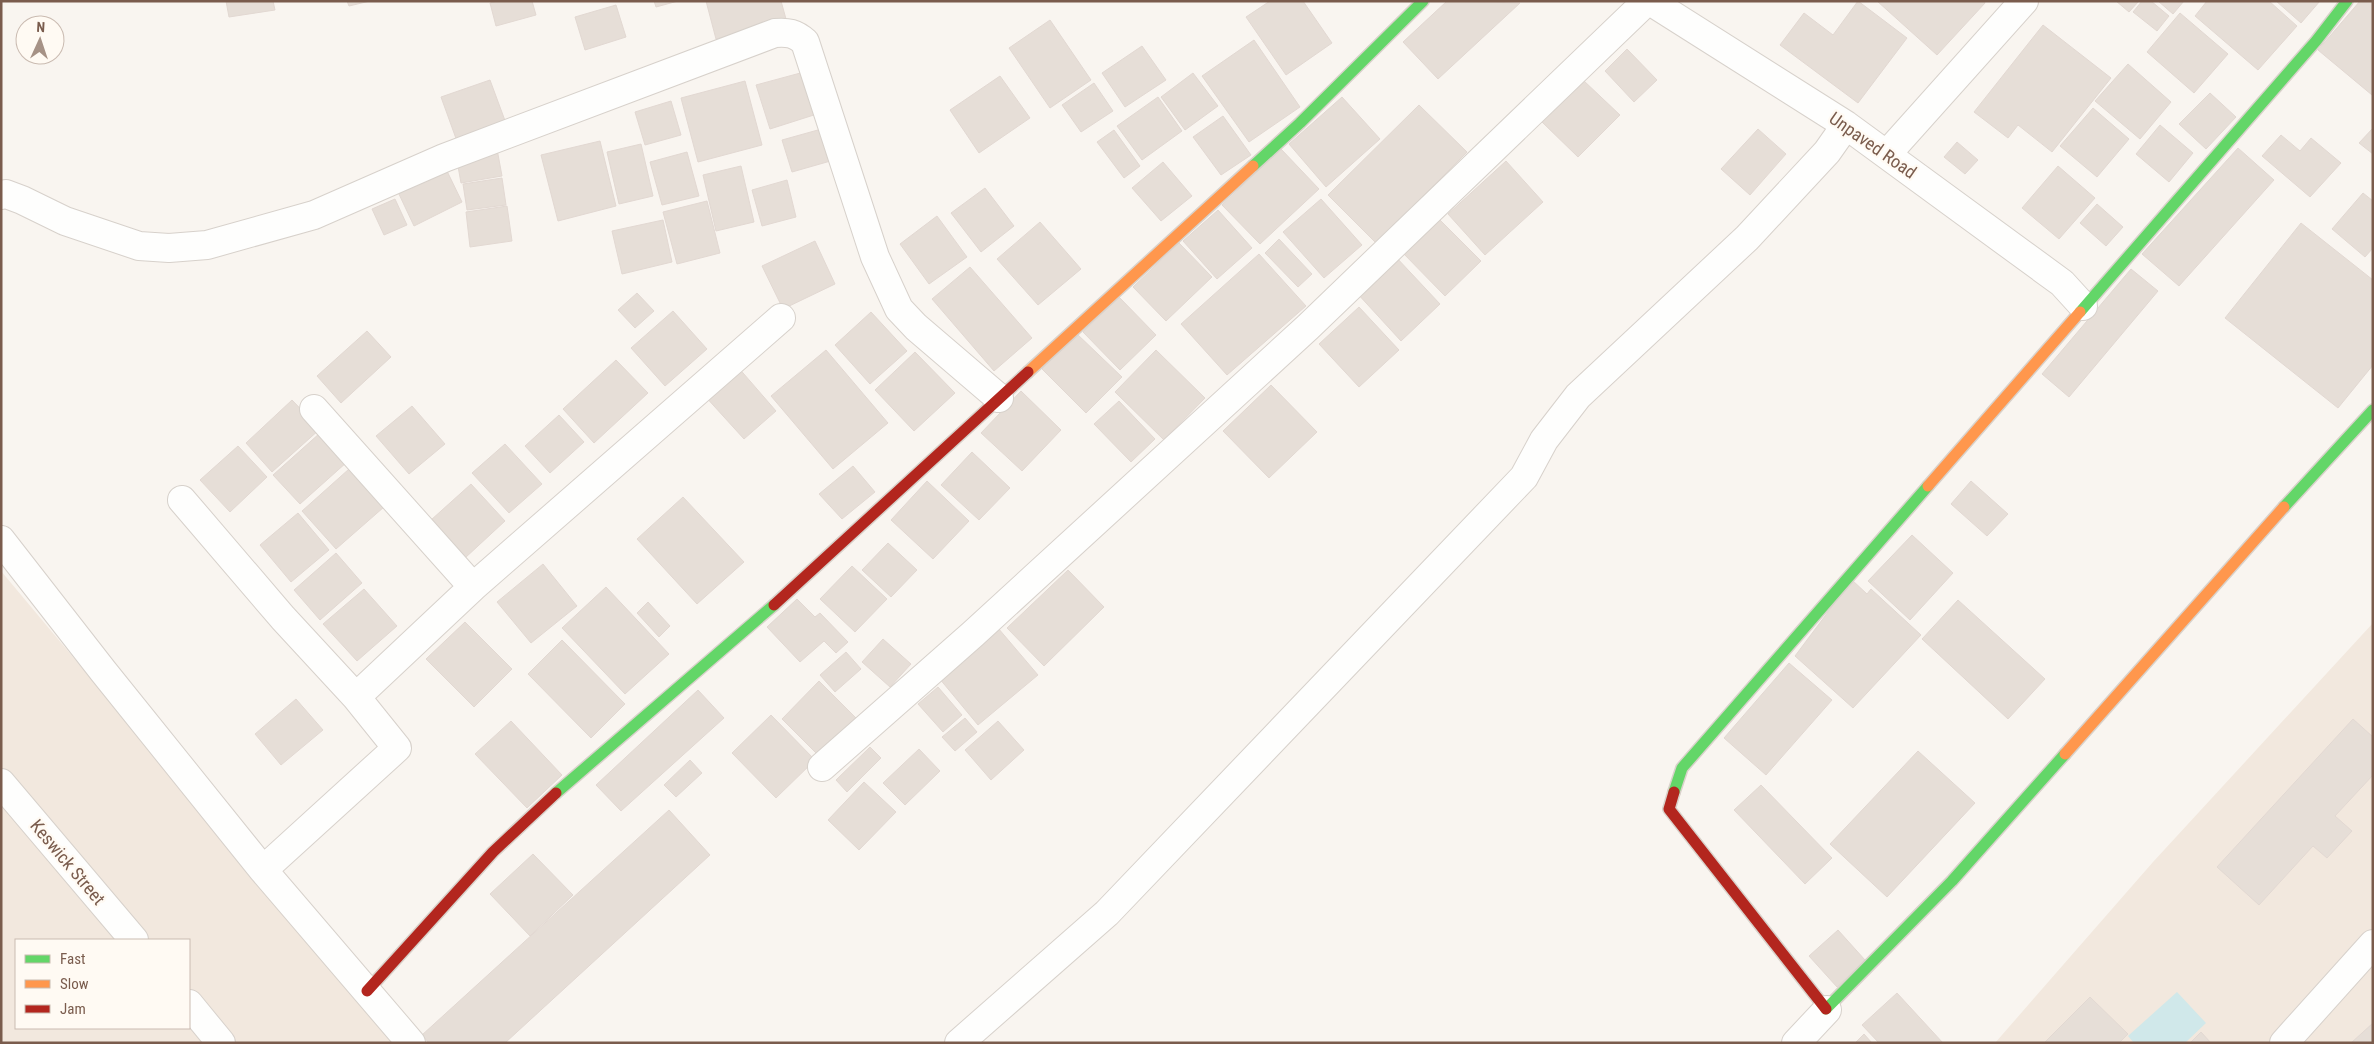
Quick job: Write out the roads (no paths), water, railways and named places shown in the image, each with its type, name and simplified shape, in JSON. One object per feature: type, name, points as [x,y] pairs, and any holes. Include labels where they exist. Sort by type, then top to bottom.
[{"type":"street","points":[[367,991],[493,852],[574,776],[743,633],[1300,124],[1423,1]]},
{"type":"street","points":[[822,767],[973,634],[1308,327],[1649,1]]},
{"type":"street","name":"Unpaved Road","points":[[1649,1],[1846,125],[2062,283],[2083,306]]},
{"type":"street","points":[[1887,154],[2024,1]]},
{"type":"street","points":[[1827,1010],[1669,809],[1682,768],[2316,41],[2347,1]]},
{"type":"street","points":[[1,195],[6,194],[64,221],[139,246],[169,248],[207,245],[314,215],[444,158],[775,33],[797,34],[805,42],[860,206],[875,257],[899,309],[916,328],[999,398]]},
{"type":"street","points":[[959,1043],[1107,912],[1524,477],[1544,440],[1578,396],[1747,238],[1827,152],[1846,125]]},
{"type":"street","points":[[356,697],[473,587],[781,318]]},
{"type":"street","points":[[314,409],[473,587]]},
{"type":"street","points":[[1796,1043],[1952,881],[2338,446],[2373,410]]},
{"type":"street","points":[[182,500],[283,618],[356,697],[398,748],[263,870]]},
{"type":"street","points":[[1,540],[102,671],[263,870],[412,1043]]},
{"type":"street","name":"Keswick Street","points":[[1,783],[133,939]]},
{"type":"street","points":[[2284,1043],[2373,944]]},
{"type":"street","points":[[190,1005],[221,1043]]},
{"type":"water","points":[[2177,992],[2206,1023],[2185,1043],[2134,1043],[2128,1036]]}]
